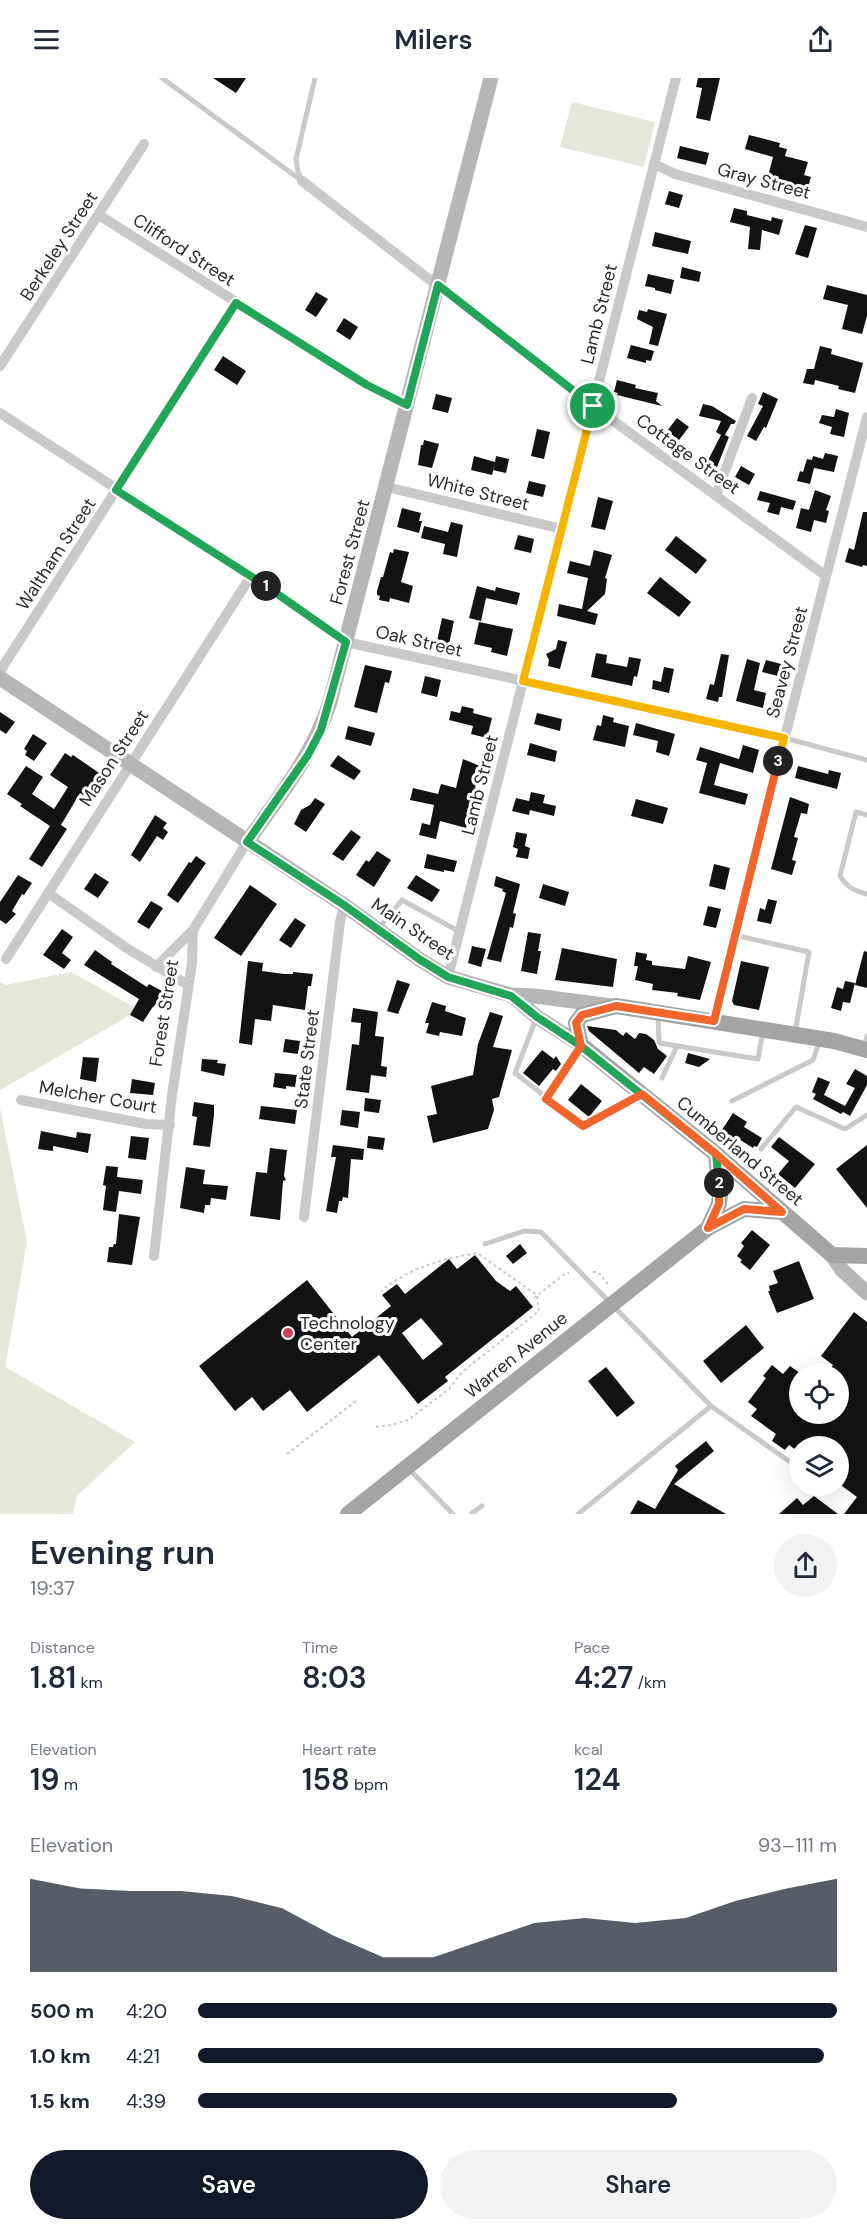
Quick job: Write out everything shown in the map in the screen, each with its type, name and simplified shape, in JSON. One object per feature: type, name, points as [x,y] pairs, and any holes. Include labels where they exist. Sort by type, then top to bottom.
[{"type":"main road","name":"Forest Street","points":[[247,842],[308,755],[321,730],[387,487],[491,78]]},
{"type":"main road","name":"Main Street","points":[[0,678],[344,905],[448,977],[511,996],[535,996],[616,1006],[866,1045]]},
{"type":"main road","name":"Cumberland Street","points":[[511,996],[537,1017],[581,1046],[716,1154],[832,1255],[842,1270],[867,1293]]},
{"type":"main road","points":[[581,1046],[576,1023],[582,1015],[616,1006]]},
{"type":"main road","name":"Warren Avenue","points":[[708,1228],[719,1204],[716,1154]]},
{"type":"main road","name":"Warren Avenue","points":[[348,1514],[708,1228],[744,1209],[782,1212]]},
{"type":"main road","points":[[832,1255],[867,1256]]},
{"type":"street","name":"Lamb Street","points":[[448,977],[676,78]]},
{"type":"street","name":"Berkeley Street","points":[[0,366],[144,144]]},
{"type":"street","name":"Gray Street","points":[[654,165],[675,174],[867,227]]},
{"type":"street","name":"Cottage Street","points":[[302,181],[593,406],[826,576]]},
{"type":"street","name":"Clifford Street","points":[[99,215],[367,385],[407,405]]},
{"type":"street","name":"Waltham Street","points":[[0,671],[236,303]]},
{"type":"street","points":[[716,495],[752,398]]},
{"type":"street","name":"Oak Street","points":[[0,413],[251,576],[346,642],[784,738]]},
{"type":"street","name":"Seavey Street","points":[[714,1021],[867,417]]},
{"type":"street","name":"White Street","points":[[387,487],[562,529]]},
{"type":"street","name":"Mason Street","points":[[6,959],[251,576]]},
{"type":"street","name":"Forest Street","points":[[154,1256],[192,963],[193,930],[247,842]]},
{"type":"street","points":[[48,893],[156,967],[188,985]]},
{"type":"street","name":"State Street","points":[[304,1217],[340,922],[344,905]]},
{"type":"street","points":[[156,967],[193,930]]},
{"type":"street","name":"Melcher Court","points":[[21,1100],[146,1124],[170,1125]]},
{"type":"lane","points":[[162,78],[302,181]]},
{"type":"lane","points":[[302,181],[296,159],[315,78]]},
{"type":"lane","points":[[784,738],[867,760]]},
{"type":"lane","points":[[867,815],[856,812],[840,876],[846,885],[855,891],[867,894]]},
{"type":"lane","points":[[378,929],[402,900],[460,932]]},
{"type":"lane","points":[[734,935],[809,952],[795,1034]]},
{"type":"lane","points":[[658,1013],[659,1043],[758,1059],[764,1029]]},
{"type":"lane","points":[[537,1017],[515,1073],[546,1099],[583,1126],[642,1094]]},
{"type":"lane","points":[[732,1101],[813,1060],[821,1039]]},
{"type":"lane","points":[[546,1099],[581,1046]]},
{"type":"lane","points":[[662,1078],[677,1046]]},
{"type":"lane","points":[[761,1149],[796,1107],[845,1129],[867,1115]]},
{"type":"lane","points":[[485,1244],[524,1231],[541,1232],[711,1406],[789,1461]]},
{"type":"lane","points":[[578,1514],[711,1406]]},
{"type":"lane","points":[[407,1467],[453,1514]]},
{"type":"lane","points":[[471,1514],[482,1506]]},
{"type":"path","points":[[376,1427],[408,1420],[449,1389],[462,1372],[539,1311],[537,1295],[477,1253],[442,1259],[396,1278],[381,1292]]},
{"type":"path","points":[[534,1298],[566,1273],[598,1272],[608,1284]]},
{"type":"path","points":[[287,1454],[356,1401]]},
{"type":"shaded area","points":[[572,102],[655,122],[644,167],[560,147]]},
{"type":"shaded area","points":[[71,972],[139,1010],[0,1090],[0,982],[6,985]]},
{"type":"shaded area","points":[[0,1108],[27,1242],[5,1367],[135,1442],[77,1496],[73,1514],[0,1514]]},
{"type":"building","points":[[213,78],[246,78],[236,93]]},
{"type":"building","points":[[698,78],[720,78],[710,121],[696,118],[702,88],[696,87]]},
{"type":"building","points":[[749,135],[780,143],[779,147],[787,149],[785,156],[808,162],[804,175],[811,177],[807,191],[767,180],[773,157],[745,149]]},
{"type":"building","points":[[680,146],[709,153],[706,165],[677,158]]},
{"type":"building","points":[[669,191],[683,195],[679,208],[665,204]]},
{"type":"building","points":[[734,208],[747,211],[747,215],[771,221],[772,217],[783,220],[779,235],[762,230],[760,250],[748,249],[750,227],[730,222]]},
{"type":"building","points":[[805,225],[817,228],[808,258],[795,254]]},
{"type":"building","points":[[655,232],[691,241],[688,254],[652,246]]},
{"type":"building","points":[[682,267],[701,272],[699,282],[680,278]]},
{"type":"building","points":[[648,274],[674,280],[671,294],[645,286]]},
{"type":"building","points":[[827,285],[867,295],[867,316],[862,334],[842,329],[848,305],[823,299]]},
{"type":"building","points":[[316,292],[328,299],[316,317],[305,310]]},
{"type":"building","points":[[648,309],[667,314],[658,346],[649,344],[653,327],[637,319],[639,310],[647,312]]},
{"type":"building","points":[[344,318],[358,327],[350,340],[336,331]]},
{"type":"building","points":[[631,345],[654,351],[651,361],[646,360],[646,363],[627,358]]},
{"type":"building","points":[[820,346],[832,349],[831,354],[863,363],[855,393],[815,380],[814,385],[803,383],[807,369],[814,369]]},
{"type":"building","points":[[223,356],[246,371],[237,385],[214,370]]},
{"type":"building","points":[[617,380],[636,385],[635,388],[658,393],[656,401],[662,406],[617,395],[618,393],[614,392]]},
{"type":"building","points":[[763,392],[778,399],[766,428],[764,427],[756,441],[747,436],[763,406],[758,404]]},
{"type":"building","points":[[436,394],[452,398],[448,413],[432,409]]},
{"type":"building","points":[[703,404],[712,406],[736,421],[731,424],[725,435],[729,437],[717,467],[707,462],[721,435],[716,432],[721,421],[699,416]]},
{"type":"building","points":[[836,409],[849,413],[844,437],[830,434],[832,427],[819,423],[822,415],[834,417]]},
{"type":"building","points":[[677,418],[689,427],[679,440],[667,431]]},
{"type":"building","points":[[537,429],[550,432],[544,459],[531,456]]},
{"type":"building","points":[[424,440],[439,444],[432,468],[418,465]]},
{"type":"building","points":[[825,453],[838,456],[834,472],[814,468],[810,484],[797,481],[807,459],[812,460],[813,456],[823,459]]},
{"type":"building","points":[[474,456],[495,462],[496,456],[509,459],[506,473],[493,470],[492,475],[471,470]]},
{"type":"building","points":[[741,466],[755,474],[749,485],[735,477]]},
{"type":"building","points":[[529,481],[546,485],[543,497],[526,493]]},
{"type":"building","points":[[815,490],[831,496],[826,510],[829,511],[826,523],[814,520],[811,532],[796,528],[801,508],[809,510]]},
{"type":"building","points":[[760,491],[796,501],[793,510],[781,507],[779,515],[767,512],[770,503],[757,500]]},
{"type":"building","points":[[598,497],[613,501],[605,530],[591,527]]},
{"type":"building","points":[[402,508],[421,513],[419,533],[397,527]]},
{"type":"building","points":[[863,512],[867,512],[867,566],[862,567],[845,562],[849,548],[854,550]]},
{"type":"building","points":[[451,522],[463,525],[457,557],[443,554],[445,544],[421,538],[424,526],[448,532]]},
{"type":"building","points":[[518,535],[534,539],[531,553],[514,549]]},
{"type":"building","points":[[676,536],[707,560],[696,574],[665,550]]},
{"type":"building","points":[[394,549],[409,552],[401,582],[413,586],[409,603],[390,598],[389,602],[379,600],[380,596],[377,595],[390,552],[393,553]]},
{"type":"building","points":[[594,550],[612,555],[605,578],[607,579],[605,594],[587,611],[598,614],[595,625],[557,616],[559,604],[582,609],[588,578],[567,573],[570,561],[590,566]]},
{"type":"building","points":[[660,577],[691,602],[679,617],[647,593]]},
{"type":"building","points":[[477,586],[495,591],[496,587],[520,593],[517,605],[486,598],[481,621],[469,618]]},
{"type":"building","points":[[442,618],[454,621],[449,644],[437,641]]},
{"type":"building","points":[[479,622],[513,629],[507,656],[491,652],[492,648],[474,644]]},
{"type":"building","points":[[558,640],[567,642],[560,669],[548,666],[549,660],[546,654],[556,649]]},
{"type":"building","points":[[596,653],[607,655],[606,663],[627,667],[629,657],[641,659],[637,677],[634,676],[632,686],[591,677]]},
{"type":"building","points":[[721,654],[729,655],[722,697],[719,697],[718,702],[706,699],[710,684],[714,685]]},
{"type":"building","points":[[747,659],[760,663],[754,690],[766,693],[763,708],[736,701]]},
{"type":"building","points":[[766,660],[781,664],[778,676],[762,672]]},
{"type":"building","points":[[365,665],[392,671],[389,683],[385,682],[377,713],[354,707]]},
{"type":"building","points":[[664,667],[674,669],[669,693],[652,689],[653,680],[661,682]]},
{"type":"building","points":[[425,676],[441,680],[437,697],[421,693]]},
{"type":"building","points":[[462,706],[474,709],[473,713],[492,718],[487,738],[471,734],[473,726],[449,720],[451,711],[460,713]]},
{"type":"building","points":[[0,712],[15,722],[6,734],[0,730]]},
{"type":"building","points":[[537,713],[562,719],[560,731],[534,724]]},
{"type":"building","points":[[603,715],[614,718],[613,722],[629,726],[625,747],[593,740],[597,725],[601,726]]},
{"type":"building","points":[[636,723],[675,734],[669,756],[656,752],[658,741],[633,735]]},
{"type":"building","points":[[348,726],[375,733],[371,746],[345,739]]},
{"type":"building","points":[[33,734],[47,743],[34,761],[25,755],[27,751],[24,749]]},
{"type":"building","points":[[530,743],[557,751],[555,762],[527,755]]},
{"type":"building","points":[[743,745],[759,750],[753,773],[720,763],[714,785],[748,794],[745,805],[699,793],[707,763],[696,760],[700,747],[739,759]]},
{"type":"building","points":[[65,753],[71,757],[73,755],[105,777],[93,796],[89,794],[86,797],[80,793],[61,825],[67,829],[42,867],[29,859],[50,826],[20,806],[22,804],[7,794],[26,766],[43,777],[32,794],[54,809],[68,787],[50,775]]},
{"type":"building","points":[[338,755],[361,771],[354,780],[330,766]]},
{"type":"building","points":[[463,759],[480,766],[466,828],[440,821],[436,839],[419,835],[422,823],[430,825],[434,805],[410,800],[413,788],[438,794],[441,784],[456,788]]},
{"type":"building","points":[[798,766],[828,774],[829,770],[841,773],[837,789],[795,778]]},
{"type":"building","points":[[531,792],[545,795],[543,803],[556,806],[554,816],[530,810],[529,815],[512,811],[516,798],[529,801]]},
{"type":"building","points":[[790,797],[809,804],[807,814],[801,813],[794,837],[798,838],[792,860],[796,861],[792,875],[771,869]]},
{"type":"building","points":[[315,798],[325,804],[306,832],[294,824],[301,810],[310,805]]},
{"type":"building","points":[[636,799],[668,808],[663,824],[631,816]]},
{"type":"building","points":[[155,815],[167,823],[163,828],[168,832],[163,840],[157,836],[140,862],[131,855]]},
{"type":"building","points":[[351,830],[361,837],[343,861],[332,854]]},
{"type":"building","points":[[516,832],[527,834],[525,846],[530,848],[528,859],[516,857],[518,849],[513,847]]},
{"type":"building","points":[[377,851],[391,860],[374,887],[356,875],[366,860],[369,862]]},
{"type":"building","points":[[427,854],[457,861],[454,872],[424,868]]},
{"type":"building","points":[[196,856],[206,863],[178,903],[167,895],[189,862],[191,863]]},
{"type":"building","points":[[714,864],[730,868],[725,890],[709,886]]},
{"type":"building","points":[[95,873],[109,882],[98,898],[84,889]]},
{"type":"building","points":[[18,875],[32,883],[12,911],[16,914],[6,924],[0,920],[0,902]]},
{"type":"building","points":[[416,875],[440,890],[432,902],[407,888]]},
{"type":"building","points":[[496,876],[520,884],[513,913],[516,914],[513,928],[510,927],[501,962],[487,959],[506,893],[502,891],[503,889],[494,886]]},
{"type":"building","points":[[543,884],[569,892],[565,906],[539,898]]},
{"type":"building","points":[[250,885],[277,904],[241,956],[214,938]]},
{"type":"building","points":[[768,899],[777,901],[771,924],[757,921],[760,908],[765,910]]},
{"type":"building","points":[[151,901],[163,908],[149,929],[137,922]]},
{"type":"building","points":[[708,906],[721,909],[716,928],[703,925]]},
{"type":"building","points":[[295,918],[306,925],[291,948],[279,940]]},
{"type":"building","points":[[62,929],[73,937],[62,953],[71,960],[64,969],[43,955]]},
{"type":"building","points":[[528,932],[541,934],[537,974],[521,971]]},
{"type":"building","points":[[472,946],[486,949],[481,967],[468,963]]},
{"type":"building","points":[[562,948],[617,959],[613,987],[555,980]]},
{"type":"building","points":[[95,950],[112,962],[111,964],[147,987],[149,984],[162,991],[163,996],[159,1005],[156,1004],[152,1008],[143,1022],[130,1015],[139,999],[84,965]]},
{"type":"building","points":[[864,951],[867,952],[867,988],[855,985]]},
{"type":"building","points":[[636,952],[647,954],[646,960],[652,961],[652,965],[685,969],[688,956],[711,962],[700,1000],[677,996],[678,993],[652,990],[653,984],[635,980],[638,966],[634,966]]},
{"type":"building","points":[[248,961],[263,963],[262,971],[313,974],[311,986],[308,986],[305,1010],[273,1005],[271,1021],[255,1019],[252,1045],[239,1043]]},
{"type":"building","points":[[741,961],[769,967],[759,1010],[734,1005],[732,1001]]},
{"type":"building","points":[[397,980],[410,984],[398,1014],[387,1011]]},
{"type":"building","points":[[845,981],[855,983],[850,1003],[843,1002],[841,1011],[831,1008],[837,987],[843,989]]},
{"type":"building","points":[[432,1002],[446,1006],[445,1011],[466,1018],[462,1036],[440,1032],[439,1036],[426,1033],[429,1023],[425,1023]]},
{"type":"building","points":[[353,1008],[378,1012],[375,1036],[384,1037],[381,1066],[387,1067],[386,1077],[371,1075],[369,1093],[346,1090],[352,1044],[359,1045],[361,1023],[351,1022]]},
{"type":"building","points":[[490,1012],[503,1016],[493,1047],[512,1050],[499,1097],[492,1099],[494,1110],[488,1129],[433,1143],[427,1116],[437,1114],[431,1086],[473,1075],[478,1044]]},
{"type":"building","points":[[587,1026],[616,1030],[623,1036],[626,1032],[635,1039],[639,1033],[646,1034],[667,1056],[654,1074],[644,1067],[639,1073],[589,1031]]},
{"type":"building","points":[[285,1039],[300,1041],[298,1054],[283,1052]]},
{"type":"building","points":[[542,1050],[554,1059],[556,1056],[561,1064],[556,1071],[553,1069],[539,1086],[523,1073]]},
{"type":"building","points":[[688,1053],[710,1059],[699,1067],[685,1063]]},
{"type":"building","points":[[83,1057],[99,1058],[96,1082],[80,1079]]},
{"type":"building","points":[[202,1059],[218,1060],[217,1063],[226,1064],[224,1076],[201,1071]]},
{"type":"building","points":[[855,1069],[867,1076],[867,1085],[850,1116],[843,1112],[841,1114],[813,1099],[816,1094],[812,1092],[818,1077],[830,1082],[824,1095],[845,1106],[855,1088],[846,1084]]},
{"type":"building","points":[[275,1073],[297,1075],[295,1087],[286,1086],[286,1089],[273,1087]]},
{"type":"building","points":[[132,1079],[155,1083],[153,1095],[130,1093]]},
{"type":"building","points":[[581,1084],[602,1101],[589,1117],[568,1100]]},
{"type":"building","points":[[365,1098],[381,1100],[379,1113],[364,1111]]},
{"type":"building","points":[[194,1102],[214,1105],[210,1147],[193,1145],[197,1117],[192,1116]]},
{"type":"building","points":[[261,1106],[297,1110],[295,1124],[259,1119]]},
{"type":"building","points":[[342,1110],[360,1112],[358,1128],[340,1125]]},
{"type":"building","points":[[733,1113],[747,1122],[744,1127],[762,1138],[757,1147],[753,1148],[737,1138],[734,1142],[720,1133]]},
{"type":"building","points":[[41,1131],[76,1138],[77,1132],[91,1134],[88,1153],[53,1146],[53,1151],[38,1149]]},
{"type":"building","points":[[131,1136],[149,1138],[146,1160],[128,1158]]},
{"type":"building","points":[[368,1136],[385,1138],[383,1150],[367,1148]]},
{"type":"building","points":[[779,1137],[815,1164],[795,1188],[778,1174],[789,1161],[771,1147]]},
{"type":"building","points":[[333,1145],[364,1149],[363,1160],[351,1159],[348,1198],[343,1197],[342,1201],[339,1201],[337,1213],[326,1211],[336,1157],[331,1157]]},
{"type":"building","points":[[867,1145],[867,1208],[836,1169]]},
{"type":"building","points":[[270,1148],[287,1150],[284,1176],[286,1180],[283,1181],[280,1220],[250,1216],[256,1172],[267,1173]]},
{"type":"building","points":[[106,1166],[118,1167],[117,1177],[143,1180],[141,1194],[119,1191],[116,1212],[103,1210]]},
{"type":"building","points":[[186,1167],[205,1170],[203,1184],[228,1186],[226,1200],[211,1198],[210,1205],[205,1205],[204,1213],[180,1208]]},
{"type":"building","points":[[119,1214],[140,1217],[132,1265],[107,1262],[109,1247],[116,1244]]},
{"type":"building","points":[[752,1230],[770,1245],[750,1270],[740,1262],[742,1260],[737,1256],[744,1246],[741,1243]]},
{"type":"building","points":[[520,1244],[527,1253],[513,1264],[506,1256]]},
{"type":"building","name":"Technology Center","points":[[475,1255],[496,1281],[510,1291],[516,1286],[533,1307],[445,1377],[448,1381],[418,1404],[379,1355],[307,1412],[290,1390],[263,1411],[252,1397],[235,1411],[199,1366],[307,1280],[352,1337],[391,1306],[382,1295],[397,1284],[405,1294],[449,1259],[457,1269]],"holes":[[[421,1318],[443,1344],[423,1360],[402,1333]]]},
{"type":"building","points":[[799,1261],[814,1299],[777,1313],[768,1291],[770,1291],[769,1286],[778,1283],[773,1271]]},
{"type":"building","points":[[854,1312],[867,1322],[867,1514],[844,1514],[857,1497],[849,1491],[849,1436],[789,1436],[789,1445],[785,1450],[772,1441],[776,1434],[751,1416],[757,1409],[748,1402],[766,1378],[763,1376],[772,1365],[783,1374],[789,1367],[789,1424],[849,1424],[849,1364],[832,1364],[821,1356]]},
{"type":"building","points":[[746,1325],[764,1348],[721,1383],[703,1361]]},
{"type":"building","points":[[606,1367],[635,1403],[617,1417],[588,1381]]},
{"type":"building","points":[[706,1441],[714,1451],[674,1484],[726,1514],[630,1514],[638,1500],[655,1509],[678,1470],[675,1466]]},
{"type":"building","points":[[814,1496],[838,1514],[779,1514],[797,1498],[803,1505]]},
{"type":"place","name":"Technology Center","points":[[288,1333]]},
{"type":"route","points":[[593,406],[438,285],[407,405],[367,385],[236,303],[116,490],[251,576],[346,642],[321,730],[308,755],[247,842],[448,977],[511,996],[537,1017],[581,1046],[642,1094],[679,1124],[716,1154],[719,1204],[708,1228],[744,1209],[782,1212],[716,1154],[642,1094],[583,1126],[546,1099],[581,1046],[576,1023],[582,1015],[616,1006],[714,1021],[784,738],[523,681],[593,406]]}]
